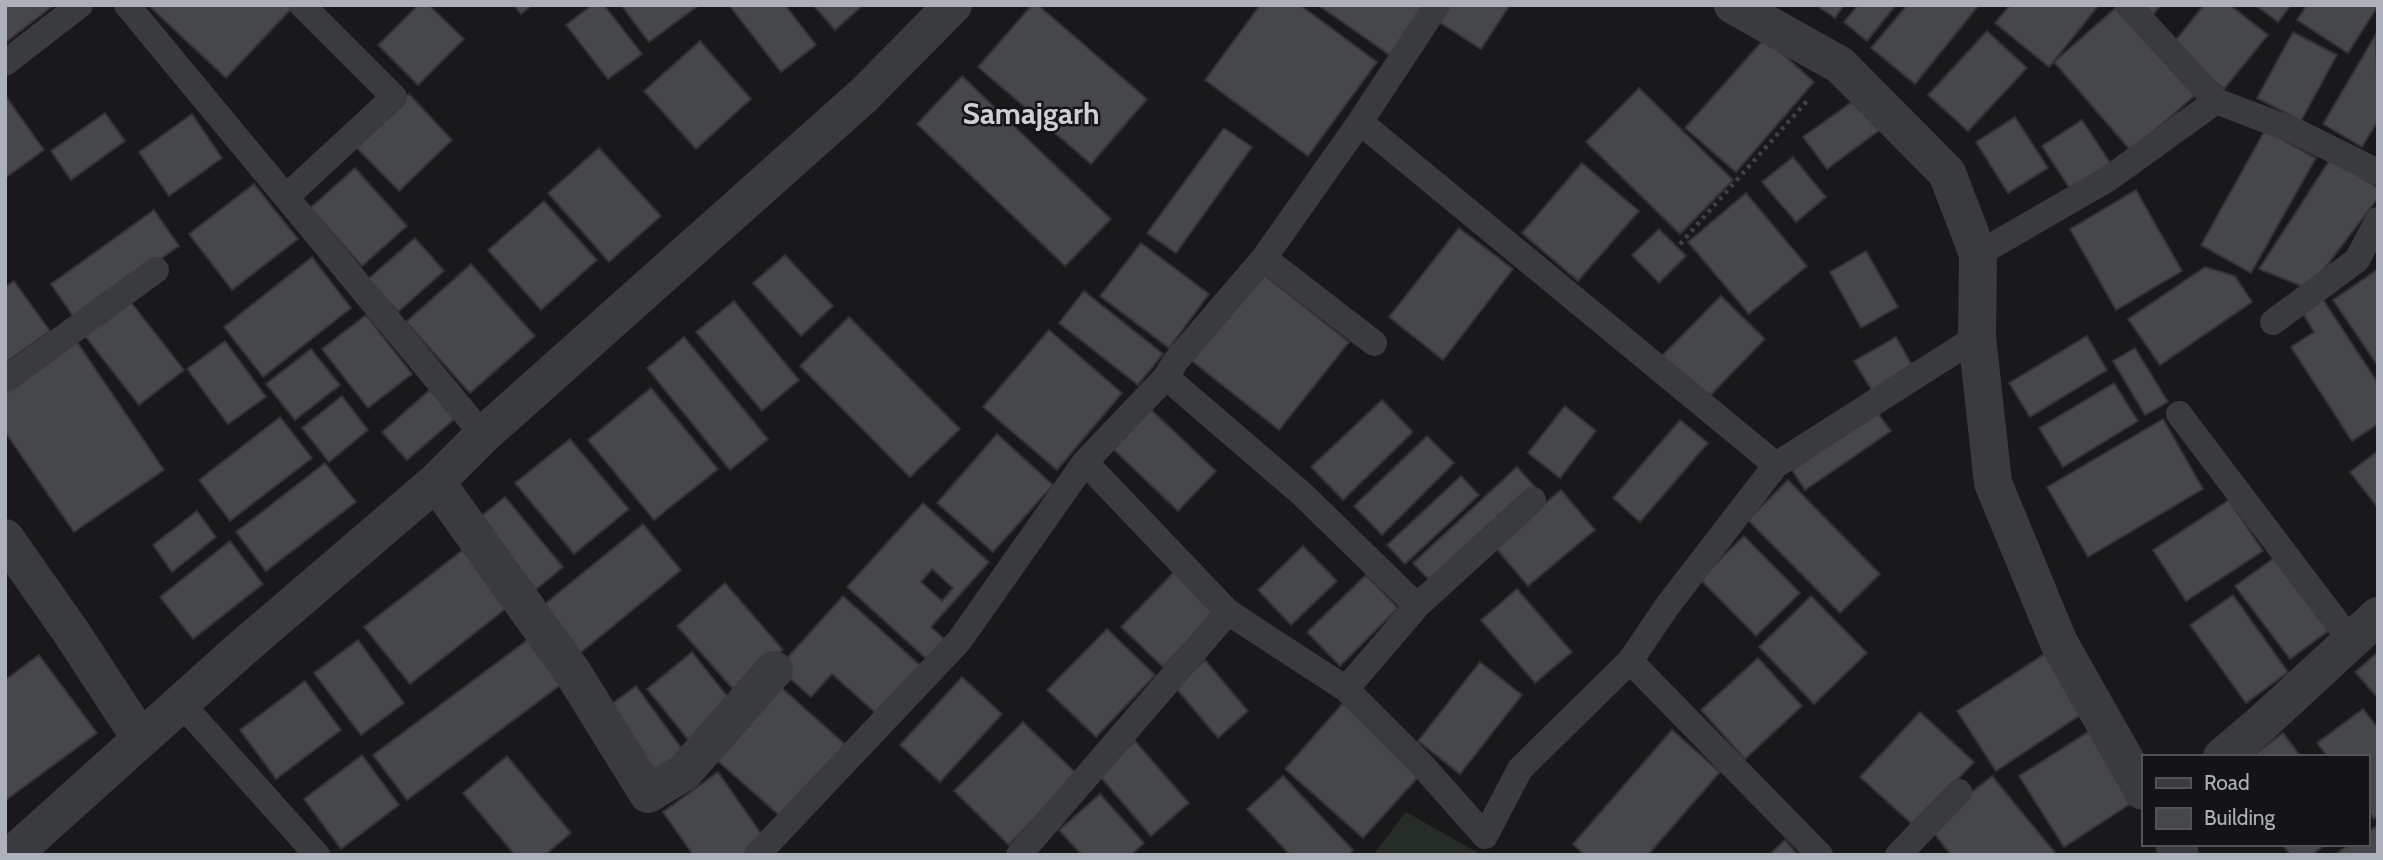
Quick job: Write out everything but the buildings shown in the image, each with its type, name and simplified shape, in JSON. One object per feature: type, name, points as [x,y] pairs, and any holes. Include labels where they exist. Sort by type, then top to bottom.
[{"type":"street","points":[[12,855],[436,482],[484,435],[864,95],[953,5]]},
{"type":"street","points":[[1733,5],[1840,65],[1947,173],[1978,254],[1977,337],[1993,483],[2059,643],[2142,789]]},
{"type":"street","points":[[436,482],[573,673],[648,794],[684,772],[774,670]]},
{"type":"street","points":[[5,538],[141,739]]},
{"type":"street","points":[[2224,755],[2364,629]]},
{"type":"lane","points":[[5,63],[80,5]]},
{"type":"lane","points":[[127,5],[484,435]]},
{"type":"lane","points":[[286,197],[394,97],[302,5]]},
{"type":"lane","points":[[757,855],[959,641],[1085,462],[1166,377],[1175,362],[1264,258],[1360,122],[1437,5]]},
{"type":"lane","points":[[2128,5],[2216,101],[2295,131],[2378,172]]},
{"type":"lane","points":[[1978,254],[2108,179],[2216,101]]},
{"type":"lane","points":[[1360,122],[1776,465]]},
{"type":"lane","points":[[2273,321],[2357,260],[2378,220]]},
{"type":"lane","points":[[1264,258],[1374,343]]},
{"type":"lane","points":[[5,380],[156,270]]},
{"type":"lane","points":[[1085,462],[1228,612],[1346,689],[1422,765],[1485,836],[1520,769],[1630,661],[1668,605],[1776,465],[1977,337]]},
{"type":"lane","points":[[1166,377],[1302,494],[1417,607]]},
{"type":"lane","points":[[2179,414],[2364,629]]},
{"type":"lane","points":[[1346,689],[1417,607],[1533,500]]},
{"type":"lane","points":[[1019,855],[1228,612]]},
{"type":"lane","points":[[1630,661],[1820,855]]},
{"type":"lane","points":[[181,704],[317,855]]},
{"type":"lane","points":[[1898,855],[1959,792]]},
{"type":"path","points":[[1680,244],[1840,65]]},
{"type":"shaded area","points":[[1406,812],[1482,855],[1373,855]]},
{"type":"district","name":"Samajgarh","points":[[1031,114]]}]
